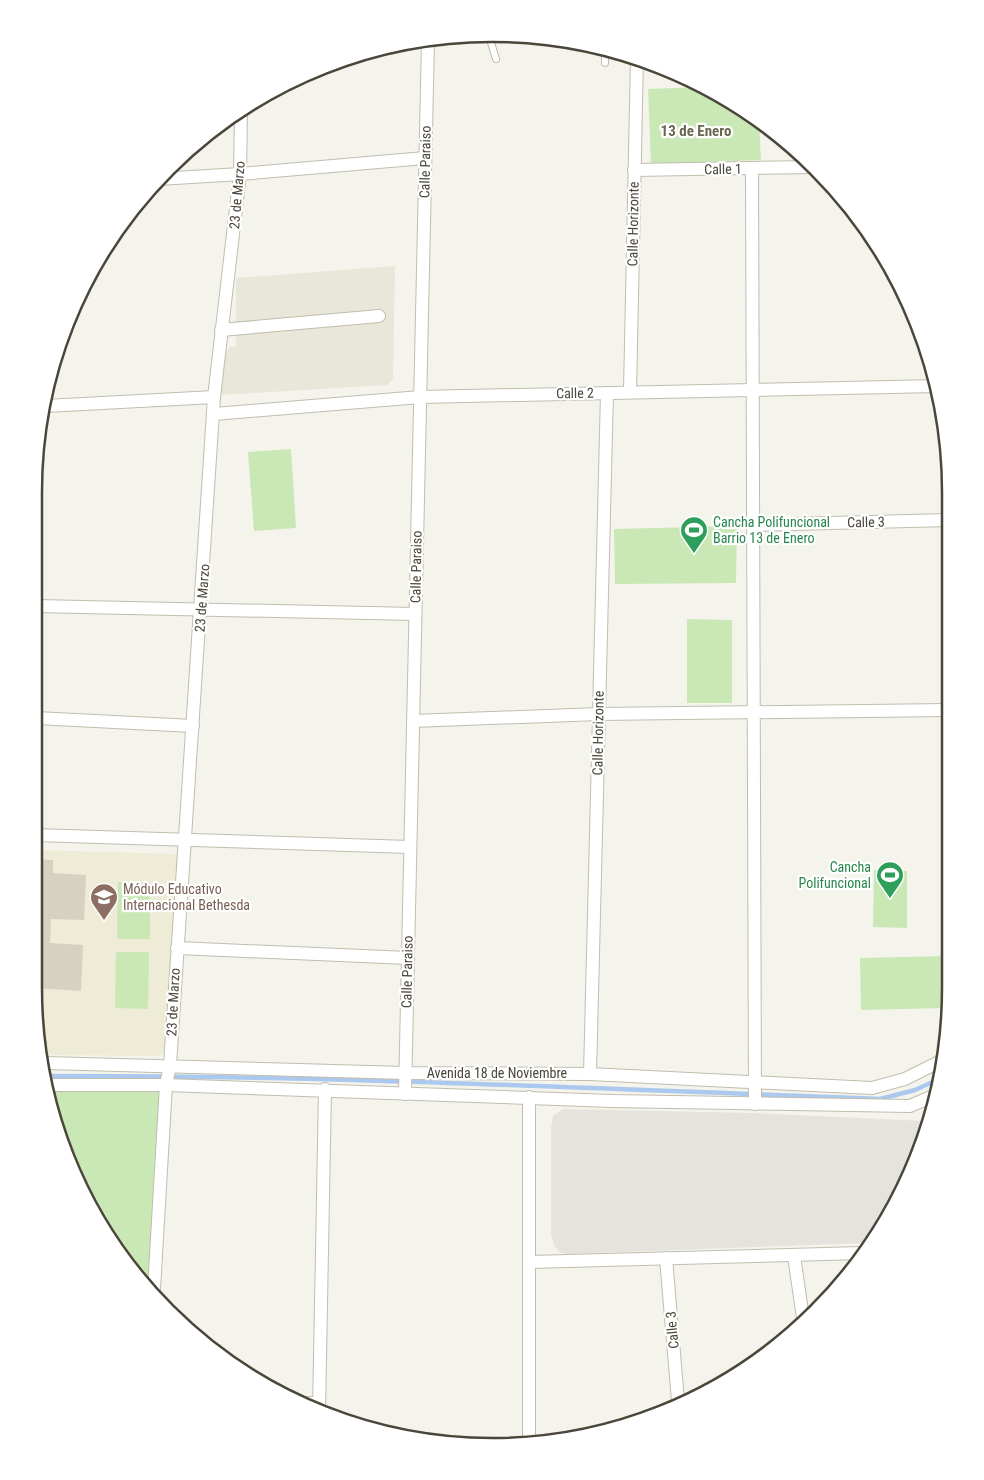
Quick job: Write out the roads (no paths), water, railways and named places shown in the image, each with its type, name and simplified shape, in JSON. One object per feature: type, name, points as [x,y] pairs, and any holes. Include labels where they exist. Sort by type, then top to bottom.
[{"type":"street","name":"Calle Paraiso","points":[[405,1083],[428,47]]},
{"type":"street","name":"Calle Horizonte","points":[[630,391],[637,66]]},
{"type":"street","name":"23 de Marzo","points":[[154,1284],[167,1075],[186,839],[214,397],[240,174],[241,119]]},
{"type":"street","points":[[170,178],[426,158]]},
{"type":"street","name":"Calle 1","points":[[634,170],[803,167]]},
{"type":"street","points":[[752,169],[755,1092]]},
{"type":"street","points":[[221,330],[379,316]]},
{"type":"street","name":"Calle 2","points":[[214,414],[420,397],[630,391],[929,386]]},
{"type":"street","name":"Calle Horizonte","points":[[590,1074],[607,393]]},
{"type":"street","points":[[51,406],[214,397]]},
{"type":"street","name":"Calle 3","points":[[753,525],[942,520]]},
{"type":"street","points":[[42,606],[415,614]]},
{"type":"street","points":[[413,721],[599,714],[942,710]]},
{"type":"street","points":[[42,718],[193,726]]},
{"type":"street","points":[[42,835],[410,847]]},
{"type":"street","points":[[177,948],[408,958]]},
{"type":"street","name":"Avenida 18 de Noviembre","points":[[49,1063],[325,1089],[590,1074],[910,1106],[927,1099]]},
{"type":"street","name":"Avenida 18 de Noviembre","points":[[53,1086],[167,1075],[405,1083],[530,1097],[755,1092],[872,1088],[905,1079],[935,1064]]},
{"type":"street","points":[[319,1403],[325,1089]]},
{"type":"street","points":[[529,1436],[530,1097]]},
{"type":"street","points":[[530,1262],[855,1253]]},
{"type":"street","points":[[794,1256],[802,1313]]},
{"type":"street","name":"Calle 3","points":[[666,1258],[678,1397]]},
{"type":"lane","points":[[491,42],[496,59]]},
{"type":"lane","points":[[605,57],[605,63]]},
{"type":"waterway","points":[[51,1076],[360,1080],[880,1099],[915,1090],[931,1083]]},
{"type":"place","name":"Cancha Polifuncional Barrio 13 de Enero","points":[[694,554]]},
{"type":"place","name":"Cancha Polifuncional","points":[[890,899]]},
{"type":"place","name":"Módulo Educativo Internacional Bethesda","points":[[104,921]]},
{"type":"district","name":"13 de Enero","points":[[696,131]]}]
